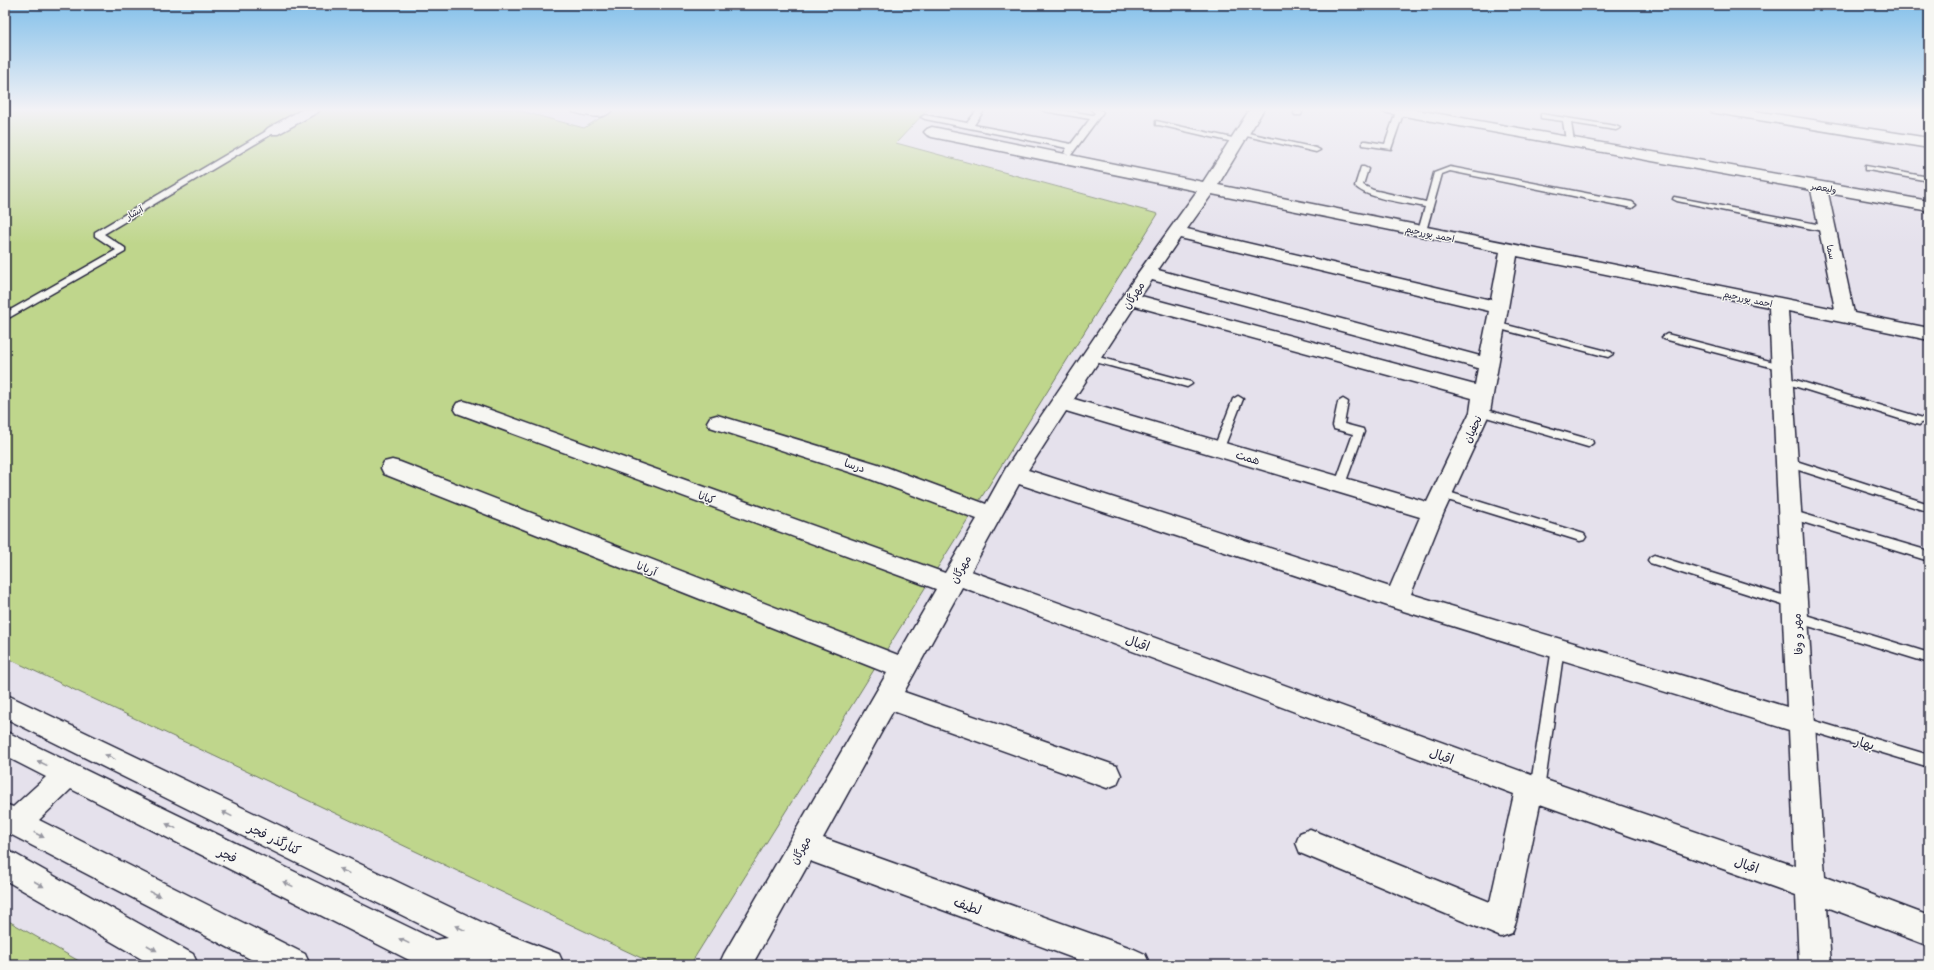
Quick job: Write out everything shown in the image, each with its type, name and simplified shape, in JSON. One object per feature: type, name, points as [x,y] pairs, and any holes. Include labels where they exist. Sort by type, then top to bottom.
[{"type":"street","name":"احمد پوررحیم","points":[[1073,154],[1208,187],[1929,334]]},
{"type":"street","name":"مهرگان","points":[[735,965],[1014,474],[1147,273],[1208,187],[1229,154]]},
{"type":"street","name":"ولیعصر","points":[[1643,154],[1929,206]]},
{"type":"street","name":"سما","points":[[1818,186],[1846,318]]},
{"type":"street","points":[[1176,232],[1497,316]]},
{"type":"street","name":"نجفیان","points":[[1397,599],[1481,403],[1509,249]]},
{"type":"street","points":[[1147,273],[1488,364]]},
{"type":"street","points":[[1130,299],[1481,403]]},
{"type":"street","name":"مهر و وفا","points":[[1778,304],[1815,965]]},
{"type":"street","name":"همت","points":[[1062,403],[1340,484],[1438,503]]},
{"type":"street","name":"کیانا","points":[[464,408],[954,580]]},
{"type":"street","name":"درسا","points":[[717,422],[870,470],[991,515]]},
{"type":"street","name":"آریانا","points":[[392,468],[903,668]]},
{"type":"street","points":[[1014,474],[1397,599],[1802,723]]},
{"type":"street","name":"اقبال","points":[[954,580],[1533,789],[1811,886],[1929,931]]},
{"type":"street","points":[[887,697],[1107,775]]},
{"type":"street","name":"کنارگذر فجر","points":[[5,705],[494,944],[548,965]]},
{"type":"street","name":"فجر","points":[[5,743],[443,960]]},
{"type":"street","points":[[67,775],[10,820],[294,965]]},
{"type":"street","points":[[1310,844],[1501,922],[1533,789]]},
{"type":"street","name":"لطیف","points":[[802,845],[1134,965]]},
{"type":"street","points":[[5,864],[182,965]]},
{"type":"street","points":[[443,960],[494,944]]},
{"type":"lane","name":"آبشار","points":[[5,317],[122,250],[98,234],[233,154]]},
{"type":"lane","points":[[1868,168],[1929,179]]},
{"type":"lane","points":[[1364,169],[1359,186],[1370,192],[1429,205]]},
{"type":"lane","points":[[1422,231],[1438,173],[1450,170],[1632,205]]},
{"type":"lane","points":[[1677,199],[1828,229]]},
{"type":"lane","points":[[1497,316],[1608,354]]},
{"type":"lane","points":[[1667,337],[1782,373],[1919,420]]},
{"type":"lane","points":[[1091,358],[1187,384]]},
{"type":"lane","points":[[1219,448],[1238,399]]},
{"type":"lane","points":[[1340,484],[1359,432],[1338,426],[1343,402]]},
{"type":"lane","points":[[1481,403],[1588,443]]},
{"type":"lane","points":[[1787,462],[1929,508]]},
{"type":"lane","points":[[1438,503],[1580,537]]},
{"type":"lane","points":[[1790,514],[1929,556]]},
{"type":"lane","points":[[1654,560],[1929,658]]},
{"type":"lane","points":[[1533,789],[1558,648]]},
{"type":"lane","name":"بهار","points":[[1802,723],[1929,761]]},
{"type":"green space","points":[[5,154],[938,154],[1158,214],[690,965],[656,965],[5,657]]},
{"type":"green space","points":[[5,919],[86,965],[5,965]]}]
